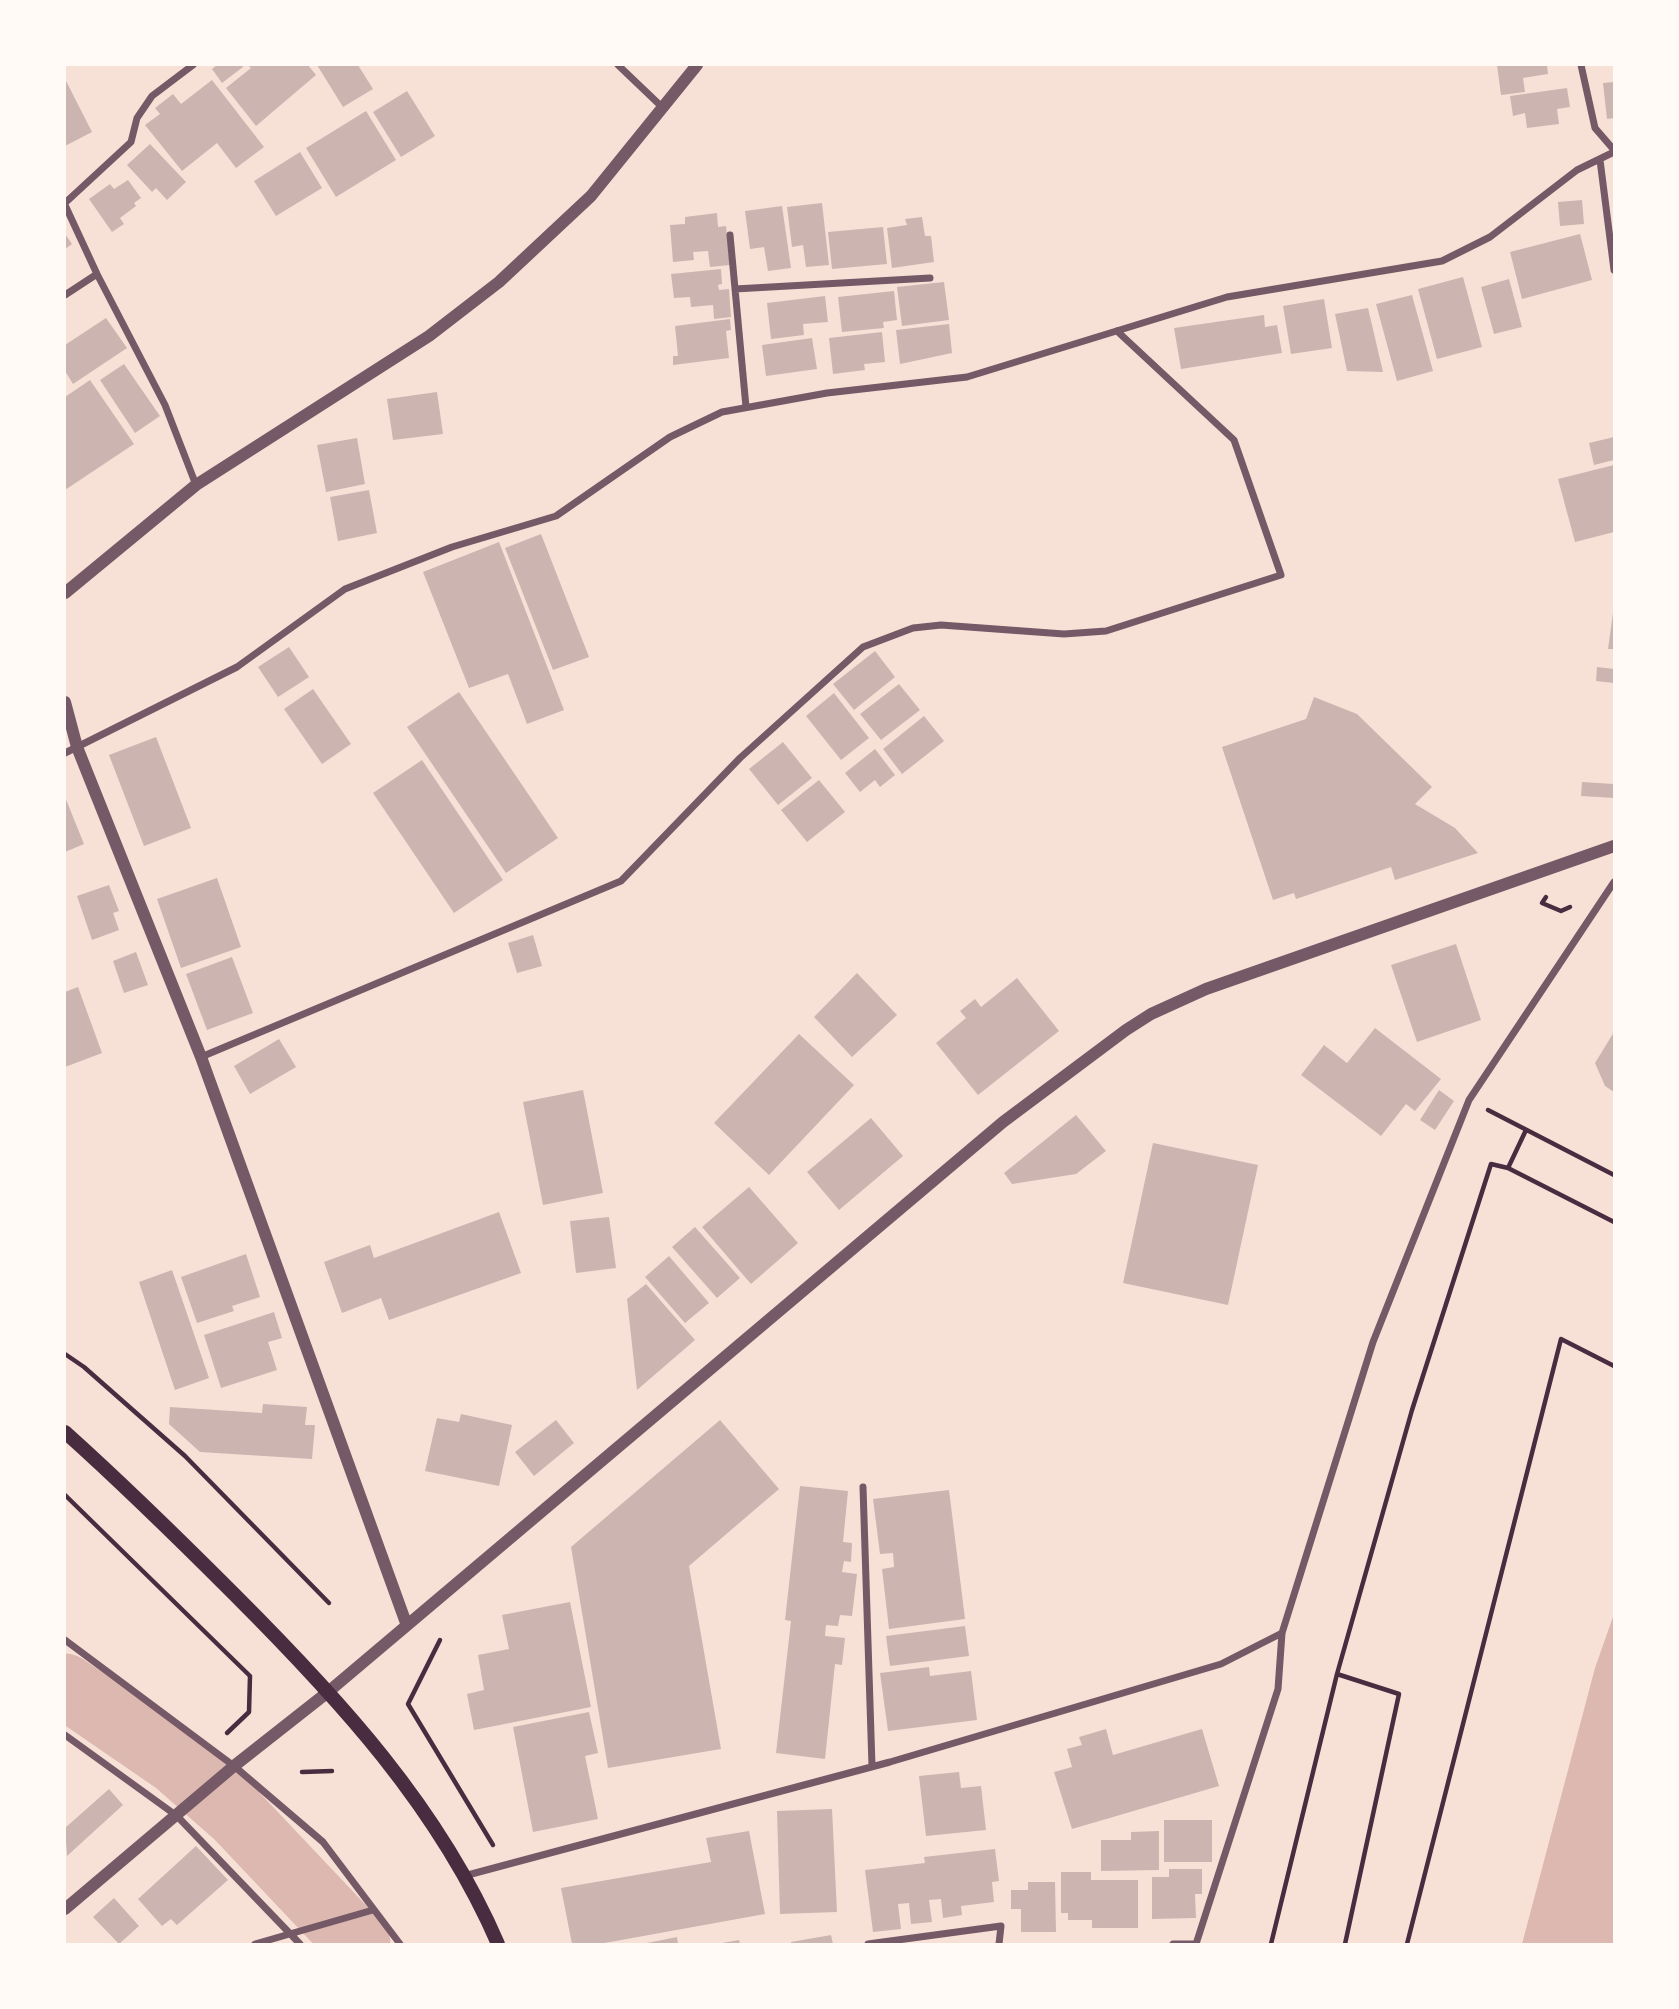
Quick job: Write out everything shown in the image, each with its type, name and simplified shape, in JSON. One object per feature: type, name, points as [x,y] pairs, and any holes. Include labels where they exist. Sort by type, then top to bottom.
[{"type":"main road","points":[[65,1432],[146,1506],[328,1692],[396,1771],[464,1876],[498,1944]]},
{"type":"street","points":[[193,65],[152,96],[136,118],[131,142],[65,204],[97,274],[165,405],[196,485]]},
{"type":"street","points":[[618,65],[662,107]]},
{"type":"street","points":[[65,593],[196,485],[429,336],[499,282],[591,196],[697,65]]},
{"type":"street","points":[[65,753],[237,667],[345,589],[452,547],[556,516],[670,437],[722,412],[827,393],[967,377],[1227,297],[1442,261],[1490,237],[1577,170],[1614,151],[1595,128],[1581,65]]},
{"type":"street","points":[[1600,160],[1614,270]]},
{"type":"street","points":[[730,235],[746,407]]},
{"type":"street","points":[[65,295],[97,274]]},
{"type":"street","points":[[735,289],[930,278]]},
{"type":"street","points":[[201,1058],[621,881],[740,758],[863,647],[887,635],[941,625],[1064,634],[1106,631],[1281,575],[1234,440],[1117,331]]},
{"type":"street","points":[[65,702],[77,747],[201,1058],[406,1623]]},
{"type":"street","points":[[65,1909],[229,1770],[328,1692],[406,1623],[1003,1122],[1126,1030],[1151,1014],[1206,989],[1614,846]]},
{"type":"street","points":[[1174,1944],[1196,1944],[1278,1689],[1282,1633],[1373,1342],[1469,1100],[1614,882]]},
{"type":"street","points":[[863,1487],[872,1766]]},
{"type":"street","points":[[464,1876],[872,1766],[1221,1664],[1282,1633]]},
{"type":"street","points":[[65,1640],[210,1748],[229,1770],[323,1842],[400,1944]]},
{"type":"street","points":[[65,1735],[177,1816],[300,1944]]},
{"type":"street","points":[[255,1944],[373,1910]]},
{"type":"street","points":[[868,1944],[1001,1926],[999,1944]]},
{"type":"path","points":[[1542,903],[1561,911]]},
{"type":"path","points":[[1469,1100],[1614,1175]]},
{"type":"path","points":[[1508,1168],[1526,1130]]},
{"type":"path","points":[[1271,1944],[1337,1674],[1412,1410],[1491,1164],[1508,1168],[1614,1222]]},
{"type":"path","points":[[1407,1944],[1561,1339],[1614,1366]]},
{"type":"path","points":[[65,1354],[84,1367],[184,1456],[329,1602]]},
{"type":"path","points":[[65,1495],[250,1676],[248,1712],[210,1748]]},
{"type":"path","points":[[440,1640],[408,1704],[490,1838],[501,1865]]},
{"type":"path","points":[[1337,1674],[1399,1694],[1345,1944]]},
{"type":"path","points":[[302,1772],[332,1771]]},
{"type":"shaded area","points":[[1614,1614],[1614,1944],[1522,1944],[1595,1668]]},
{"type":"building","points":[[217,65],[243,67],[222,83],[212,69]]},
{"type":"building","points":[[248,65],[308,65],[316,75],[256,126],[226,88],[251,68]]},
{"type":"building","points":[[317,65],[358,65],[373,89],[343,107]]},
{"type":"building","points":[[1497,65],[1547,65],[1548,74],[1523,78],[1525,92],[1501,95]]},
{"type":"building","points":[[65,79],[92,132],[65,146]]},
{"type":"building","points":[[212,80],[264,147],[236,168],[217,143],[182,171],[145,125],[160,114],[155,108],[173,94],[181,104]]},
{"type":"building","points":[[1614,82],[1614,118],[1607,119],[1603,83]]},
{"type":"building","points":[[1567,88],[1570,107],[1557,109],[1559,124],[1527,128],[1525,113],[1513,116],[1510,96]]},
{"type":"building","points":[[407,91],[435,136],[401,157],[373,112]]},
{"type":"building","points":[[366,111],[396,160],[336,197],[306,148]]},
{"type":"building","points":[[150,144],[186,182],[167,200],[156,188],[152,192],[127,165]]},
{"type":"building","points":[[300,152],[322,188],[276,216],[254,181]]},
{"type":"building","points":[[128,180],[141,198],[134,203],[136,206],[120,218],[124,224],[112,232],[89,199],[110,184],[114,189]]},
{"type":"building","points":[[1582,200],[1584,224],[1560,226],[1558,202]]},
{"type":"building","points":[[822,203],[829,265],[806,267],[803,245],[792,247],[787,207]]},
{"type":"building","points":[[782,206],[791,268],[768,271],[764,247],[750,249],[745,211]]},
{"type":"building","points":[[717,213],[718,227],[726,226],[730,265],[710,267],[708,251],[693,252],[694,260],[673,262],[670,225],[685,224],[685,217]]},
{"type":"building","points":[[922,217],[925,236],[931,236],[934,262],[892,268],[887,228],[907,225],[905,219]]},
{"type":"building","points":[[883,227],[887,264],[832,269],[828,232]]},
{"type":"building","points":[[65,234],[72,244],[65,249]]},
{"type":"building","points":[[1580,234],[1592,280],[1522,299],[1510,252]]},
{"type":"building","points":[[721,269],[722,284],[718,285],[719,290],[729,289],[731,317],[714,319],[713,305],[691,307],[690,297],[674,298],[671,274]]},
{"type":"building","points":[[1463,277],[1482,347],[1437,359],[1418,289]]},
{"type":"building","points":[[1509,279],[1522,327],[1494,334],[1481,287]]},
{"type":"building","points":[[944,282],[949,320],[902,326],[897,287]]},
{"type":"building","points":[[894,291],[897,320],[883,322],[884,328],[842,332],[838,297]]},
{"type":"building","points":[[1412,295],[1433,371],[1397,381],[1376,304]]},
{"type":"building","points":[[825,296],[828,322],[803,324],[804,335],[771,339],[767,303]]},
{"type":"building","points":[[1324,299],[1332,348],[1291,354],[1283,306]]},
{"type":"building","points":[[1368,308],[1383,372],[1347,371],[1335,314]]},
{"type":"building","points":[[1264,315],[1265,327],[1277,325],[1282,353],[1181,369],[1174,328]]},
{"type":"building","points":[[106,318],[127,348],[73,384],[65,371],[65,345]]},
{"type":"building","points":[[730,319],[731,330],[726,331],[729,358],[673,365],[673,356],[678,356],[675,326]]},
{"type":"building","points":[[949,324],[952,353],[900,364],[896,330]]},
{"type":"building","points":[[882,332],[885,362],[864,364],[865,370],[833,374],[829,338]]},
{"type":"building","points":[[812,338],[817,369],[766,376],[762,345]]},
{"type":"building","points":[[124,364],[160,416],[135,433],[100,380]]},
{"type":"building","points":[[90,380],[134,444],[65,490],[65,397]]},
{"type":"building","points":[[437,392],[443,434],[393,440],[387,399]]},
{"type":"building","points":[[1614,437],[1614,460],[1594,465],[1589,443]]},
{"type":"building","points":[[357,438],[365,484],[326,492],[317,445]]},
{"type":"building","points":[[1614,465],[1614,532],[1575,542],[1558,479]]},
{"type":"building","points":[[369,490],[377,533],[338,541],[330,497]]},
{"type":"building","points":[[541,534],[589,657],[553,670],[505,548]]},
{"type":"building","points":[[499,542],[564,710],[527,724],[508,674],[469,688],[423,572]]},
{"type":"building","points":[[1613,613],[1614,649],[1608,649]]},
{"type":"building","points":[[289,647],[309,677],[278,697],[258,667]]},
{"type":"building","points":[[875,651],[895,677],[854,710],[833,684]]},
{"type":"building","points":[[1597,667],[1614,669],[1614,683],[1596,681]]},
{"type":"building","points":[[899,684],[920,710],[881,740],[860,714]]},
{"type":"building","points":[[313,689],[351,744],[322,764],[284,709]]},
{"type":"building","points":[[459,692],[558,838],[506,873],[407,727]]},
{"type":"building","points":[[834,693],[869,738],[841,760],[806,716]]},
{"type":"building","points":[[1314,697],[1357,714],[1432,787],[1415,804],[1455,828],[1478,853],[1395,880],[1391,867],[1296,899],[1294,893],[1273,900],[1222,747],[1306,719]]},
{"type":"building","points":[[924,716],[944,741],[902,774],[883,749]]},
{"type":"building","points":[[156,737],[191,828],[144,846],[109,755]]},
{"type":"building","points":[[783,742],[812,778],[778,805],[749,769]]},
{"type":"building","points":[[875,749],[895,775],[880,787],[875,780],[860,792],[845,773]]},
{"type":"building","points":[[422,760],[503,880],[454,913],[373,793]]},
{"type":"building","points":[[819,780],[845,812],[807,842],[781,810]]},
{"type":"building","points":[[1582,782],[1614,784],[1614,798],[1581,796]]},
{"type":"building","points":[[65,797],[84,844],[65,852]]},
{"type":"building","points":[[217,878],[241,947],[181,968],[157,899]]},
{"type":"building","points":[[109,885],[119,911],[113,913],[119,930],[92,940],[77,896]]},
{"type":"building","points":[[533,935],[542,966],[517,973],[508,943]]},
{"type":"building","points":[[1456,944],[1481,1020],[1417,1042],[1391,965]]},
{"type":"building","points":[[136,952],[148,985],[124,993],[113,961]]},
{"type":"building","points":[[232,957],[253,1013],[207,1030],[186,974]]},
{"type":"building","points":[[857,973],[897,1015],[852,1057],[814,1017]]},
{"type":"building","points":[[1017,978],[1059,1031],[978,1095],[936,1043],[966,1018],[960,1011],[975,999],[981,1007]]},
{"type":"building","points":[[78,987],[102,1053],[65,1067],[65,992]]},
{"type":"building","points":[[1375,1028],[1441,1079],[1415,1111],[1406,1104],[1381,1136],[1301,1075],[1324,1045],[1347,1063]]},
{"type":"building","points":[[1614,1032],[1614,1092],[1605,1086],[1595,1063]]},
{"type":"building","points":[[799,1034],[854,1085],[769,1175],[714,1123]]},
{"type":"building","points":[[279,1039],[296,1067],[250,1094],[234,1066]]},
{"type":"building","points":[[583,1090],[603,1193],[543,1205],[523,1102]]},
{"type":"building","points":[[1439,1090],[1454,1101],[1435,1130],[1420,1120]]},
{"type":"building","points":[[1076,1115],[1106,1151],[1076,1174],[1012,1184],[1004,1173]]},
{"type":"building","points":[[871,1118],[903,1156],[839,1210],[807,1172]]},
{"type":"building","points":[[1153,1143],[1258,1165],[1228,1305],[1123,1283]]},
{"type":"building","points":[[749,1187],[798,1243],[751,1284],[702,1227]]},
{"type":"building","points":[[499,1212],[521,1273],[389,1320],[381,1298],[342,1313],[324,1262],[370,1245],[374,1258]]},
{"type":"building","points":[[609,1217],[616,1268],[576,1273],[570,1221]]},
{"type":"building","points":[[695,1227],[740,1278],[717,1298],[672,1247]]},
{"type":"building","points":[[246,1254],[260,1297],[232,1306],[234,1311],[197,1323],[181,1277]]},
{"type":"building","points":[[669,1256],[709,1303],[685,1323],[645,1277]]},
{"type":"building","points":[[172,1270],[209,1378],[175,1390],[139,1282]]},
{"type":"building","points":[[646,1284],[695,1340],[637,1390],[627,1299]]},
{"type":"building","points":[[274,1312],[282,1338],[268,1342],[277,1370],[221,1388],[204,1335]]},
{"type":"building","points":[[263,1404],[307,1407],[305,1425],[315,1425],[312,1459],[200,1452],[169,1424],[170,1407],[262,1413]]},
{"type":"building","points":[[461,1414],[512,1425],[499,1486],[425,1471],[437,1418],[459,1422]]},
{"type":"building","points":[[556,1420],[574,1443],[534,1476],[515,1452]]},
{"type":"building","points":[[720,1420],[779,1489],[689,1566],[721,1749],[608,1768],[571,1547]]},
{"type":"building","points":[[800,1486],[848,1491],[843,1542],[852,1543],[851,1562],[844,1561],[842,1572],[857,1574],[852,1616],[840,1615],[838,1626],[826,1625],[825,1636],[845,1638],[842,1665],[835,1664],[825,1759],[776,1753],[791,1621],[785,1620]]},
{"type":"building","points":[[949,1490],[965,1619],[889,1629],[882,1569],[894,1567],[893,1553],[880,1554],[873,1499]]},
{"type":"building","points":[[570,1602],[591,1707],[474,1730],[467,1694],[484,1690],[478,1655],[509,1649],[502,1615]]},
{"type":"building","points":[[965,1626],[969,1656],[890,1666],[886,1636]]},
{"type":"building","points":[[929,1667],[930,1676],[971,1671],[977,1720],[888,1731],[880,1673]]},
{"type":"building","points":[[589,1712],[598,1753],[585,1756],[598,1819],[533,1832],[513,1727]]},
{"type":"building","points":[[1106,1729],[1113,1755],[1202,1729],[1219,1786],[1072,1829],[1054,1772],[1072,1767],[1067,1749],[1082,1745],[1079,1737]]},
{"type":"building","points":[[959,1772],[961,1788],[981,1786],[986,1830],[926,1836],[919,1776]]},
{"type":"building","points":[[109,1789],[123,1805],[67,1856],[65,1828]]},
{"type":"building","points":[[832,1809],[837,1912],[780,1914],[777,1811]]},
{"type":"building","points":[[1164,1820],[1212,1820],[1212,1862],[1164,1862]]},
{"type":"building","points":[[749,1831],[765,1914],[599,1944],[572,1944],[561,1888],[711,1862],[706,1838]]},
{"type":"building","points":[[1159,1831],[1159,1870],[1101,1871],[1101,1840],[1131,1840],[1131,1832]]},
{"type":"building","points":[[196,1846],[228,1880],[177,1925],[171,1919],[162,1926],[138,1899]]},
{"type":"building","points":[[995,1849],[999,1881],[992,1882],[994,1902],[961,1906],[962,1915],[943,1918],[941,1899],[929,1900],[932,1922],[911,1924],[909,1903],[898,1904],[901,1929],[873,1932],[865,1870],[925,1863],[924,1857]]},
{"type":"building","points":[[1169,1869],[1202,1869],[1202,1894],[1195,1894],[1196,1918],[1152,1919],[1152,1877],[1169,1877]]},
{"type":"building","points":[[1061,1872],[1091,1872],[1091,1880],[1138,1880],[1138,1928],[1092,1928],[1092,1920],[1068,1920],[1068,1913],[1061,1913]]},
{"type":"building","points":[[1028,1882],[1055,1882],[1056,1932],[1021,1932],[1021,1909],[1011,1909],[1011,1890],[1028,1890]]},
{"type":"building","points":[[114,1898],[139,1926],[119,1944],[93,1917]]},
{"type":"building","points":[[831,1935],[833,1944],[791,1944],[791,1942]]},
{"type":"building","points":[[677,1937],[678,1944],[647,1944],[647,1943]]},
{"type":"building","points":[[739,1940],[740,1944],[722,1944],[722,1943]]},
{"type":"waterway","points":[[65,1686],[177,1763],[236,1815],[358,1944]]}]
